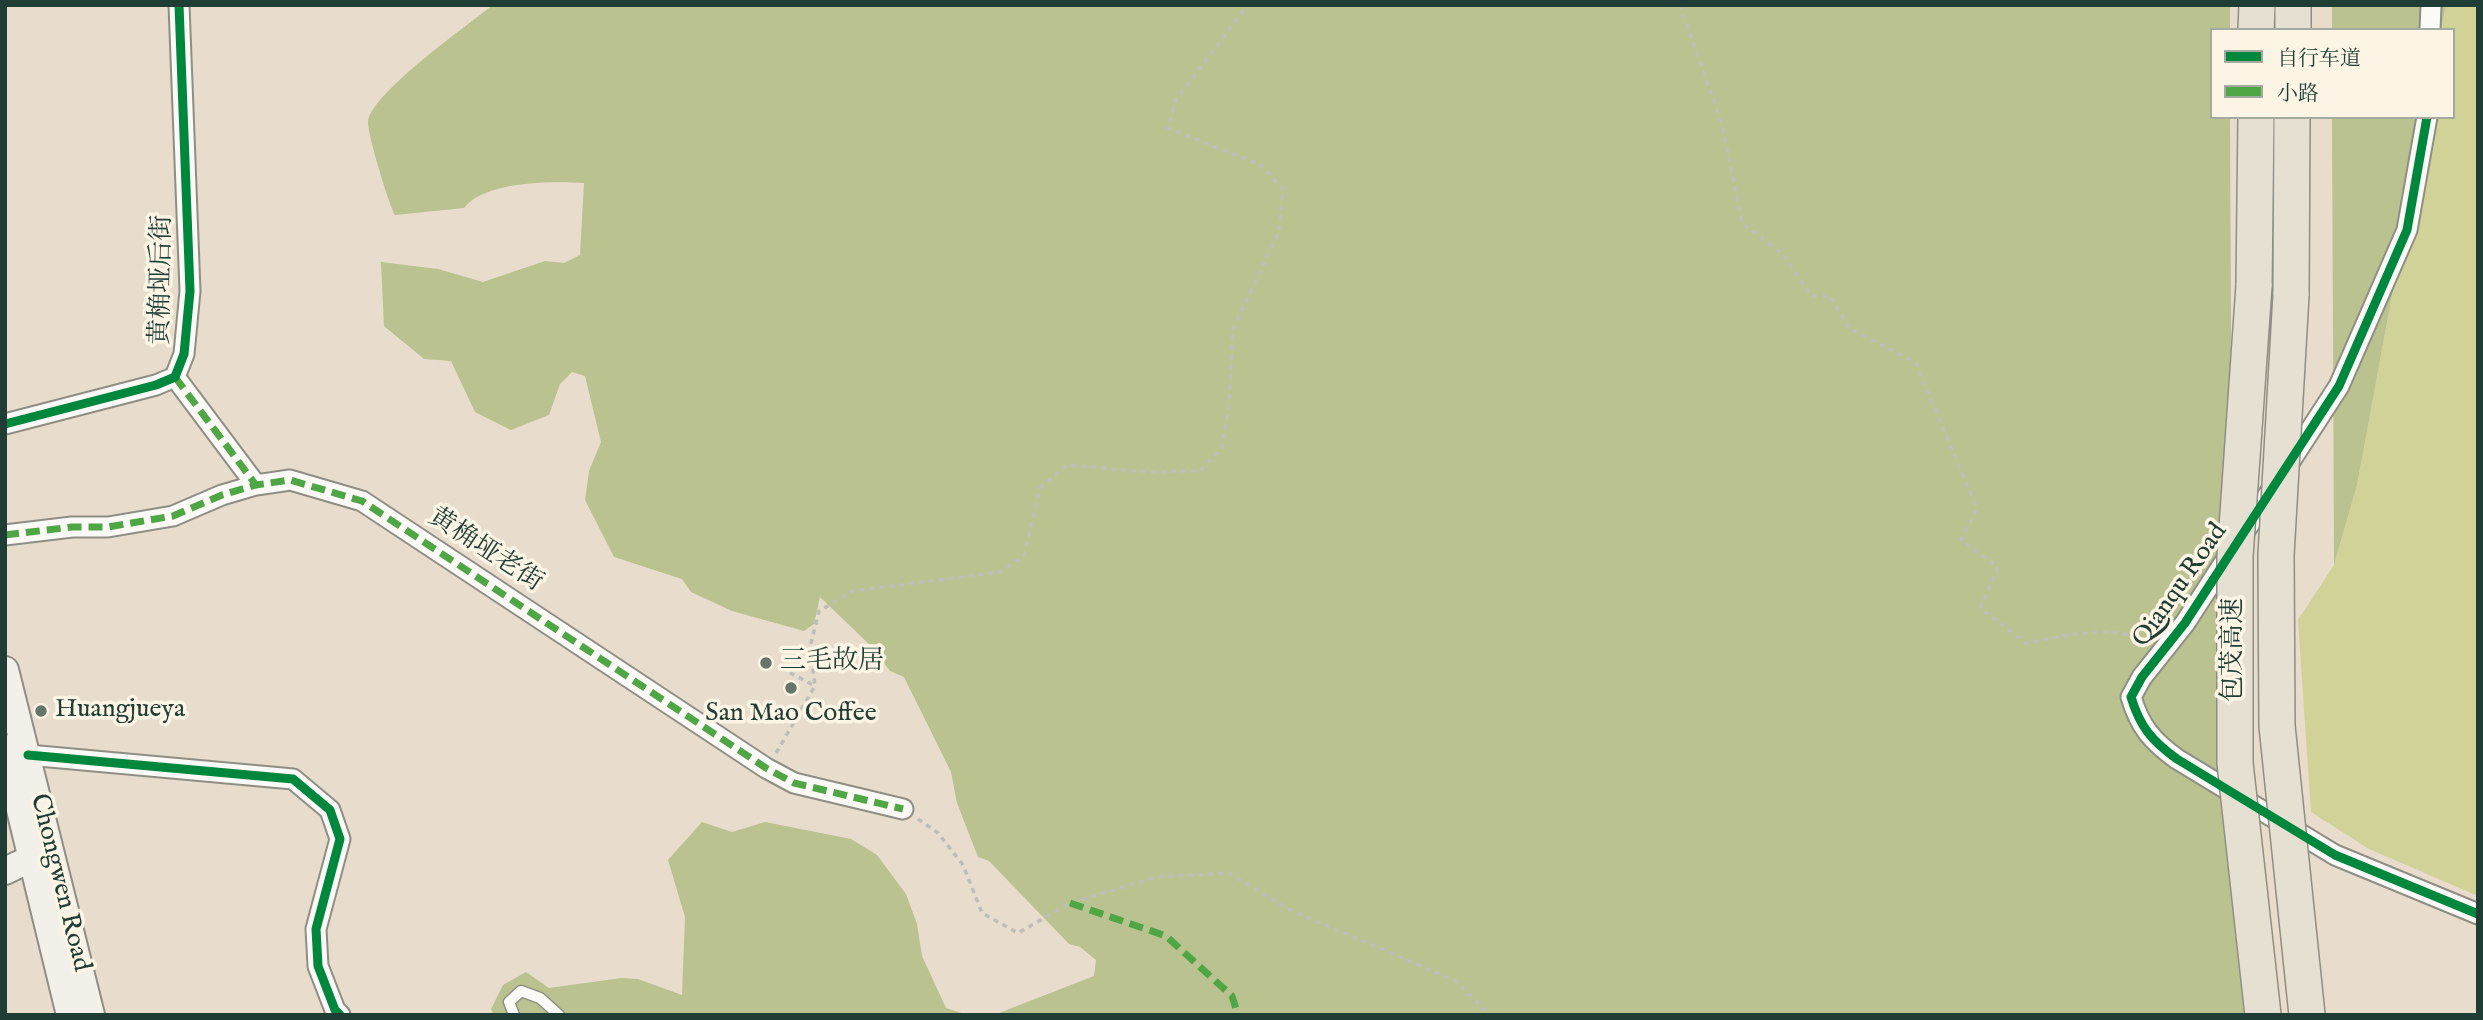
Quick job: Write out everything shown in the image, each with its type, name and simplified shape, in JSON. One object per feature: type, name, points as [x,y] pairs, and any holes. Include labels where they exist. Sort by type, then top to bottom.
[{"type":"highway","points":[[2256,28],[2257,5]]},
{"type":"highway","points":[[2293,5],[2293,28]]},
{"type":"highway","name":"包茂高速","points":[[2256,119],[2254,286],[2235,556],[2235,763],[2263,1015]]},
{"type":"highway","name":"包茂高速","points":[[2292,119],[2291,295],[2276,555],[2277,726],[2307,1015]]},
{"type":"main road","name":"Chongwen Road","points":[[5,670],[17,752],[42,853],[91,1015]]},
{"type":"main road","name":"Chongwen Road","points":[[42,853],[70,1015]]},
{"type":"main road","points":[[5,871],[42,853]]},
{"type":"street","name":"黄桷垭后街","points":[[5,424],[156,385],[175,377],[184,354],[190,291],[179,5]]},
{"type":"street","points":[[2430,28],[2431,5]]},
{"type":"street","name":"Qianqu Road","points":[[2427,119],[2407,230],[2339,386],[2185,623],[2142,677],[2131,697],[2138,722],[2153,742],[2176,759],[2336,855],[2478,914]]},
{"type":"street","points":[[175,377],[256,485]]},
{"type":"street","name":"黄桷垭老街","points":[[5,535],[72,527],[108,527],[173,516],[256,485],[290,480],[362,501],[766,768],[794,783],[903,810]]},
{"type":"street","points":[[17,752],[293,779],[303,787],[330,810],[340,839],[316,929],[318,966],[335,1010],[340,1015]]},
{"type":"lane","points":[[514,1015],[509,1002],[521,990],[540,998],[559,1015]]},
{"type":"path","points":[[766,768],[815,687],[810,647],[819,611],[853,591],[1000,572],[1024,556],[1040,488],[1067,465],[1150,472],[1200,471],[1222,448],[1229,404],[1233,328],[1279,232],[1283,189],[1261,165],[1168,128],[1176,100],[1248,5]]},
{"type":"path","points":[[1680,5],[1723,127],[1742,223],[1783,254],[1811,296],[1830,296],[1849,328],[1916,363],[1977,509],[1961,540],[1998,567],[1980,608],[2026,643],[2090,633],[2131,633],[2162,652]]},
{"type":"path","points":[[781,668],[815,687]]},
{"type":"path","points":[[903,810],[938,833],[963,865],[982,913],[1018,933],[1070,903],[1156,877],[1229,873],[1288,909],[1456,981],[1490,1015]]},
{"type":"green space","points":[[493,5],[2230,5],[2230,28],[2210,28],[2210,119],[2230,119],[2233,729],[2260,1015],[994,1015],[1094,976],[1096,960],[1080,947],[1069,944],[989,861],[978,857],[957,803],[951,772],[904,677],[890,671],[873,648],[820,597],[814,624],[804,631],[732,611],[691,592],[682,579],[614,557],[585,500],[589,471],[601,442],[585,376],[572,372],[560,384],[549,415],[511,430],[475,412],[451,361],[424,359],[384,326],[381,262],[438,269],[483,282],[545,261],[564,263],[580,255],[584,183],[554,182],[502,188],[487,192],[464,208],[395,215],[375,154],[368,122],[373,110],[385,95],[443,43]]},
{"type":"green space","points":[[2332,5],[2446,5],[2441,28],[2332,28]]},
{"type":"green space","points":[[2446,5],[2478,5],[2478,896],[2369,849],[2311,812],[2298,620],[2334,565],[2357,485],[2425,119],[2455,119],[2455,28],[2441,28]]},
{"type":"green space","points":[[2332,119],[2425,119],[2357,485],[2334,565]]},
{"type":"green space","points":[[702,822],[732,832],[765,822],[851,839],[877,855],[906,894],[917,924],[922,956],[946,1008],[968,1015],[494,1015],[491,1009],[503,985],[526,972],[549,988],[621,978],[638,979],[682,995],[685,917],[668,860]]},
{"type":"marked path","points":[[175,377],[256,485]]},
{"type":"marked path","points":[[5,535],[72,527],[108,527],[173,516],[222,495],[256,485],[290,480],[362,501],[766,768],[794,783],[903,809]]},
{"type":"marked path","points":[[1070,903],[1166,936],[1232,996],[1238,1015]]},
{"type":"cycle path","points":[[5,424],[156,385],[175,377],[184,354],[190,291],[179,5]]},
{"type":"cycle path","points":[[2427,119],[2407,230],[2339,386],[2185,623],[2142,677],[2131,697],[2138,717],[2148,732],[2177,759],[2335,855],[2478,914]]},
{"type":"cycle path","points":[[28,755],[293,779],[330,810],[340,839],[316,929],[318,966],[335,1010],[340,1015]]},
{"type":"place","name":"三毛故居","points":[[766,663]]},
{"type":"place","name":"San Mao Coffee","points":[[791,688]]},
{"type":"place","name":"Huangjueya","points":[[41,711]]}]
